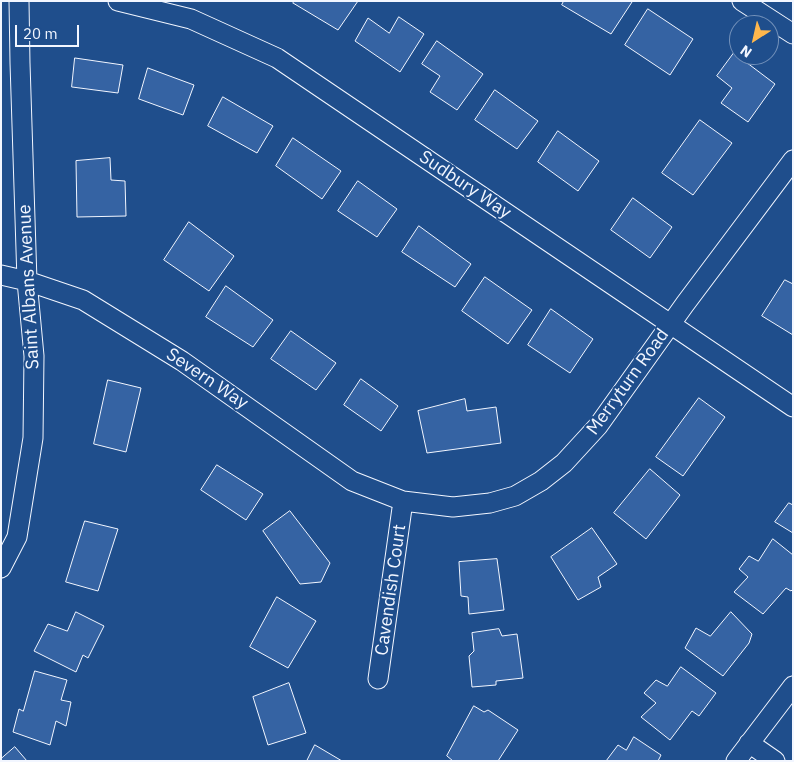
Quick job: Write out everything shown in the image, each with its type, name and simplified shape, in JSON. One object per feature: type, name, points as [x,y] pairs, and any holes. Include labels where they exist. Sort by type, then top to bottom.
[{"type":"street","name":"Saint Albans Avenue","points":[[1,568],[16,537],[33,438],[34,356],[27,281],[19,1]]},
{"type":"street","name":"Sudbury Way","points":[[118,1],[191,19],[277,58],[793,406]]},
{"type":"street","points":[[742,1],[793,34]]},
{"type":"street","name":"Merryturn Road","points":[[403,501],[452,507],[490,503],[515,496],[540,481],[564,463],[598,426],[793,160]]},
{"type":"street","name":"Severn Way","points":[[1,275],[27,281],[83,300],[182,361],[352,481],[403,501]]},
{"type":"street","name":"Cavendish Court","points":[[378,679],[403,501]]},
{"type":"street","points":[[736,761],[793,686]]},
{"type":"street","points":[[749,743],[774,761]]},
{"type":"building","points":[[295,1],[358,1],[338,30],[293,3]]},
{"type":"building","points":[[564,1],[632,2],[611,34],[562,5]]},
{"type":"building","points":[[648,9],[693,39],[670,75],[625,45]]},
{"type":"building","points":[[399,17],[424,34],[400,72],[355,41],[368,18],[389,33]]},
{"type":"building","points":[[437,41],[483,74],[457,110],[430,92],[440,76],[422,64]]},
{"type":"building","points":[[75,58],[123,65],[118,93],[72,87]]},
{"type":"building","points":[[729,60],[729,65],[750,65],[775,84],[748,122],[721,103],[732,88],[717,76]]},
{"type":"building","points":[[148,68],[194,85],[183,115],[139,99]]},
{"type":"building","points":[[495,90],[538,121],[517,149],[475,120]]},
{"type":"building","points":[[223,97],[273,126],[257,153],[208,126]]},
{"type":"building","points":[[700,120],[732,143],[693,195],[662,173]]},
{"type":"building","points":[[558,131],[599,161],[578,191],[538,162]]},
{"type":"building","points":[[293,138],[341,171],[322,199],[276,166]]},
{"type":"building","points":[[110,158],[111,180],[125,181],[126,216],[77,217],[76,161]]},
{"type":"building","points":[[358,181],[397,209],[377,237],[338,211]]},
{"type":"building","points":[[633,198],[672,227],[650,258],[611,230]]},
{"type":"building","points":[[189,222],[234,256],[209,291],[164,260]]},
{"type":"building","points":[[419,226],[471,264],[455,287],[402,252]]},
{"type":"building","points":[[485,277],[532,310],[508,344],[462,311]]},
{"type":"building","points":[[785,280],[793,284],[793,335],[762,316]]},
{"type":"building","points":[[226,286],[273,320],[253,347],[206,317]]},
{"type":"building","points":[[551,309],[593,339],[570,373],[528,345]]},
{"type":"building","points":[[291,331],[336,363],[316,390],[271,359]]},
{"type":"building","points":[[361,379],[398,406],[381,431],[344,405]]},
{"type":"building","points":[[108,380],[141,388],[126,452],[94,444]]},
{"type":"building","points":[[699,398],[725,417],[683,476],[656,457]]},
{"type":"building","points":[[465,399],[467,411],[496,407],[501,443],[427,453],[418,411]]},
{"type":"building","points":[[217,465],[263,494],[246,520],[201,490]]},
{"type":"building","points":[[650,469],[680,495],[646,539],[614,513]]},
{"type":"building","points":[[789,503],[793,505],[793,533],[775,522]]},
{"type":"building","points":[[290,511],[330,563],[321,582],[300,584],[263,531]]},
{"type":"building","points":[[85,521],[118,529],[98,591],[66,582]]},
{"type":"building","points":[[592,528],[617,564],[598,577],[601,587],[578,600],[551,557]]},
{"type":"building","points":[[773,539],[793,555],[793,589],[791,591],[786,588],[763,614],[734,592],[748,577],[739,569],[749,556],[758,561]]},
{"type":"building","points":[[497,559],[504,610],[469,614],[468,597],[461,596],[459,562]]},
{"type":"building","points":[[277,597],[316,621],[288,668],[250,647]]},
{"type":"building","points":[[76,612],[104,626],[88,658],[83,655],[76,672],[34,651],[48,624],[67,631]]},
{"type":"building","points":[[731,612],[752,634],[749,643],[723,676],[685,648],[696,628],[710,636]]},
{"type":"building","points":[[499,629],[502,636],[517,634],[523,678],[496,681],[496,685],[472,687],[469,656],[474,651],[472,633]]},
{"type":"building","points":[[681,667],[716,693],[699,716],[692,711],[670,740],[641,717],[656,703],[644,693],[656,680],[667,686]]},
{"type":"building","points":[[35,671],[67,680],[61,700],[71,702],[66,726],[56,721],[50,745],[13,732],[19,709],[23,711]]},
{"type":"building","points":[[289,683],[306,733],[268,745],[253,697]]},
{"type":"building","points":[[474,706],[484,712],[488,710],[518,730],[498,761],[453,761],[447,756]]},
{"type":"building","points":[[634,737],[661,755],[658,761],[606,761],[618,745],[626,750]]},
{"type":"building","points":[[315,745],[342,761],[307,761]]},
{"type":"building","points":[[15,747],[27,761],[1,761],[1,759]]}]
